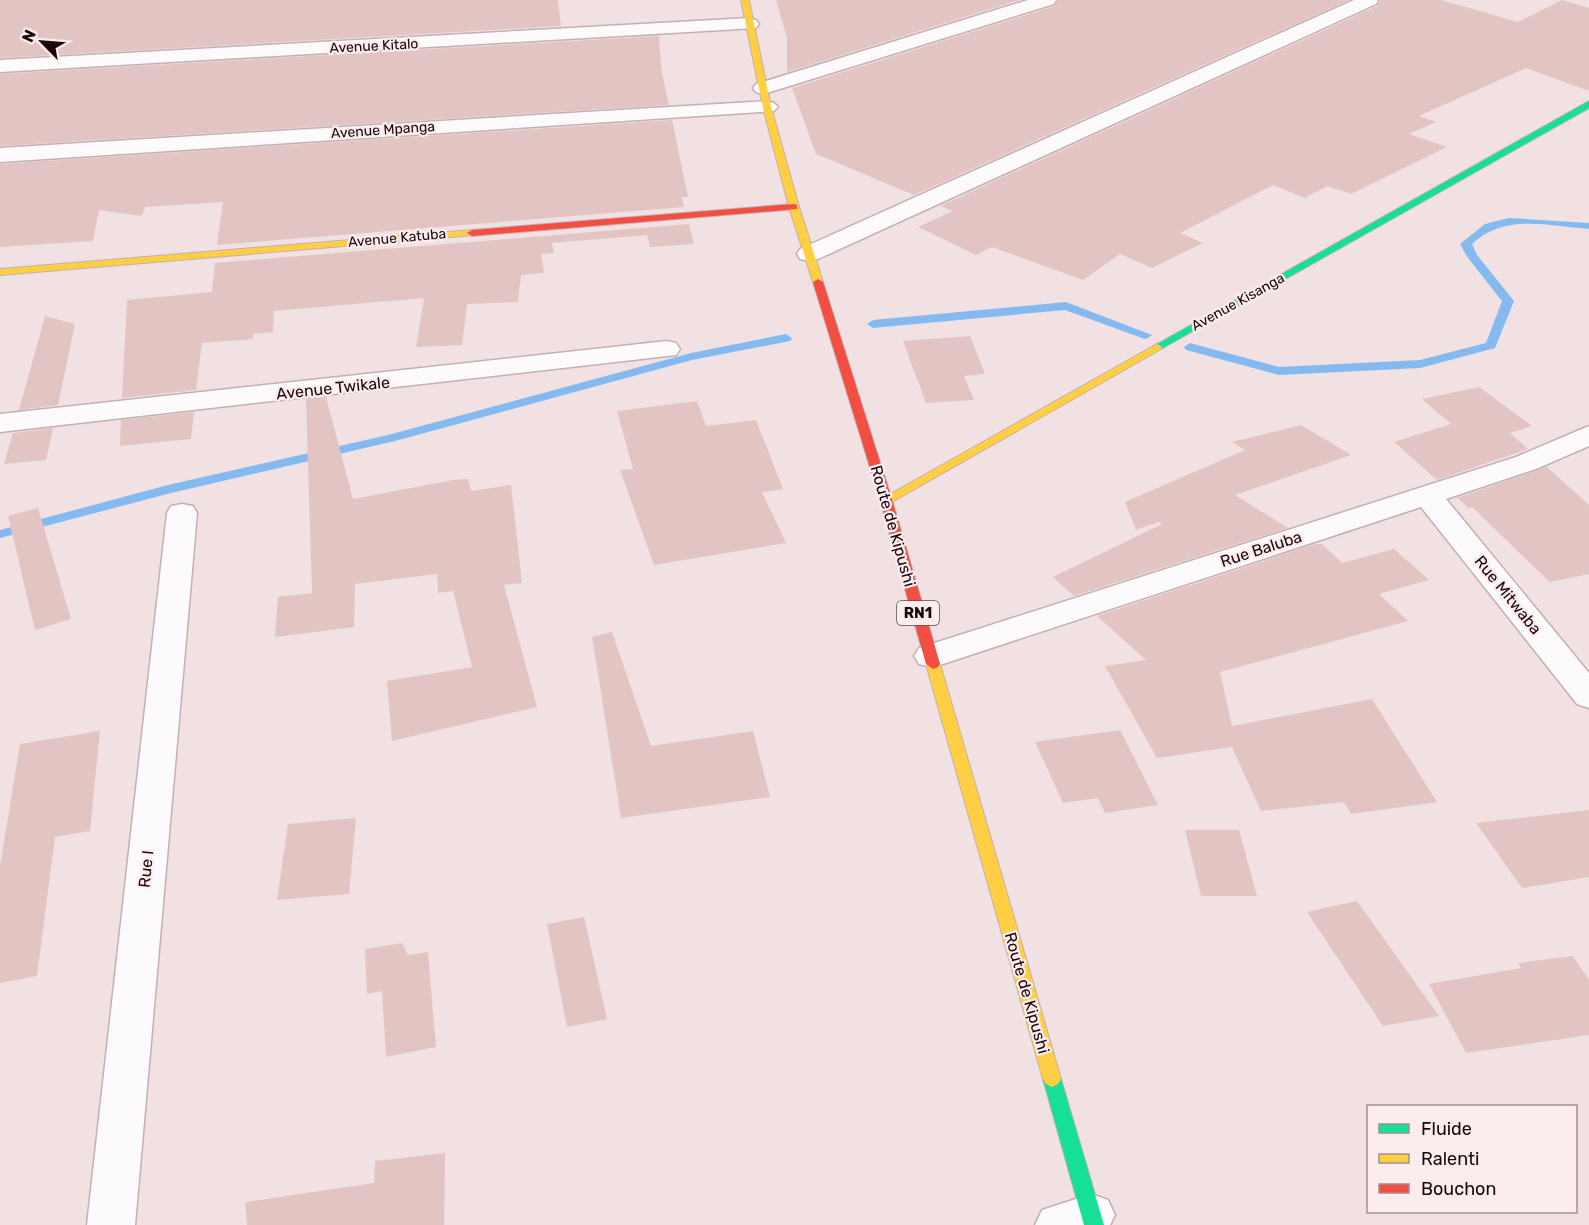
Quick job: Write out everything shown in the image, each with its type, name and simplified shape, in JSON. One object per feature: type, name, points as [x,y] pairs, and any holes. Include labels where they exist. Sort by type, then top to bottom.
[{"type":"main road","name":"Route de Kipushi","points":[[745,0],[748,24],[765,97],[794,207],[886,500],[931,656],[1081,1222]]},
{"type":"main road","name":"Avenue Kisanga","points":[[886,500],[1589,104]]},
{"type":"main road","name":"Avenue Katuba","points":[[0,272],[794,207]]},
{"type":"street","points":[[765,97],[1047,0]]},
{"type":"street","points":[[809,254],[1369,0]]},
{"type":"street","name":"Avenue Kitalo","points":[[0,66],[748,24]]},
{"type":"street","name":"Avenue Mpanga","points":[[0,155],[765,97]]},
{"type":"street","name":"Avenue Twikale","points":[[0,423],[667,350]]},
{"type":"street","name":"Rue Baluba","points":[[931,656],[1526,463],[1589,435]]},
{"type":"street","name":"Rue Mitwaba","points":[[1427,495],[1589,696]]},
{"type":"street","name":"Rue I","points":[[111,1225],[182,513]]},
{"type":"building","points":[[0,0],[558,0],[561,26],[0,58]]},
{"type":"building","points":[[776,0],[1020,0],[787,72],[787,38]]},
{"type":"building","points":[[1058,0],[1349,0],[914,195],[816,154],[792,88],[1055,6]]},
{"type":"building","points":[[1380,0],[1441,0],[1518,22],[1562,0],[1589,8],[1589,91],[1526,68],[1419,116],[1436,122],[1409,134],[1447,147],[1351,194],[1327,186],[1305,198],[1273,185],[1180,233],[1203,243],[1152,268],[1120,254],[1083,280],[992,247],[976,255],[918,227],[953,211],[940,206],[1377,6]]},
{"type":"building","points":[[659,36],[661,68],[669,105],[0,146],[0,74]]},
{"type":"building","points":[[672,120],[688,197],[682,197],[684,207],[217,245],[223,202],[145,207],[142,216],[99,210],[93,241],[0,247],[0,164]]},
{"type":"building","points":[[689,224],[694,244],[650,247],[647,235],[552,243],[554,253],[541,254],[544,273],[521,275],[518,302],[467,304],[462,345],[416,347],[424,298],[274,311],[273,332],[253,334],[253,339],[202,343],[196,390],[122,398],[127,300],[212,292],[215,263]]},
{"type":"building","points":[[45,316],[75,324],[58,405],[19,410]]},
{"type":"building","points":[[970,336],[985,374],[964,376],[974,400],[926,403],[903,341]]},
{"type":"building","points":[[1479,387],[1532,426],[1510,433],[1528,449],[1437,480],[1394,442],[1451,424],[1422,399]]},
{"type":"building","points":[[326,397],[353,499],[453,480],[468,479],[471,491],[511,485],[522,583],[504,585],[537,707],[392,741],[387,681],[472,667],[453,591],[438,593],[437,574],[355,584],[354,627],[275,637],[278,597],[312,593],[306,399]]},
{"type":"building","points":[[697,401],[706,426],[756,420],[783,489],[762,492],[786,543],[654,565],[620,470],[633,469],[617,411]]},
{"type":"building","points":[[194,412],[191,439],[120,446],[121,420]]},
{"type":"building","points":[[1301,425],[1351,455],[1235,495],[1288,528],[1074,596],[1053,577],[1162,524],[1159,522],[1136,530],[1125,502],[1245,450],[1232,442]]},
{"type":"building","points":[[53,428],[46,460],[4,464],[13,433]]},
{"type":"building","points":[[1547,467],[1589,505],[1589,574],[1550,582],[1472,507],[1469,508],[1457,498]]},
{"type":"building","points":[[38,508],[71,619],[35,630],[8,516]]},
{"type":"building","points":[[1315,544],[1322,544],[1342,563],[1394,549],[1429,580],[1379,594],[1408,621],[1220,672],[1232,726],[1372,699],[1437,802],[1351,814],[1344,802],[1261,811],[1232,747],[1157,758],[1105,666],[1146,660],[1097,616]]},
{"type":"building","points":[[612,632],[651,746],[753,731],[770,797],[621,818],[592,637]]},
{"type":"building","points":[[1120,730],[1158,805],[1105,813],[1098,798],[1063,803],[1035,742]]},
{"type":"building","points":[[100,731],[90,831],[55,837],[37,976],[0,983],[0,866],[20,744]]},
{"type":"building","points":[[1589,810],[1589,877],[1522,888],[1476,823]]},
{"type":"building","points":[[356,818],[349,894],[277,900],[288,824]]},
{"type":"building","points":[[1185,830],[1239,830],[1257,896],[1201,896]]},
{"type":"building","points":[[1357,901],[1439,1016],[1383,1026],[1307,912]]},
{"type":"building","points":[[584,917],[607,1019],[567,1027],[547,924]]},
{"type":"building","points":[[402,943],[408,955],[428,952],[436,1047],[386,1057],[382,991],[367,994],[365,949]]},
{"type":"building","points":[[1573,956],[1589,980],[1589,1035],[1466,1053],[1429,984],[1521,968],[1518,963]]},
{"type":"building","points":[[445,1153],[444,1225],[247,1225],[245,1202],[374,1183],[375,1161]]},
{"type":"waterway","points":[[1190,347],[1279,371],[1420,364],[1491,345],[1508,301],[1472,256],[1466,244],[1477,234],[1498,223],[1531,221],[1589,226]]},
{"type":"waterway","points":[[873,324],[1066,306],[1146,335]]},
{"type":"waterway","points":[[0,534],[168,489],[390,438],[691,357],[786,338]]},
{"type":"traffic: fast","points":[[1157,347],[1589,104]]},
{"type":"traffic: fast","points":[[1052,1079],[1094,1225]]},
{"type":"traffic: slow","points":[[745,0],[767,107],[794,207],[818,282]]},
{"type":"traffic: slow","points":[[0,272],[472,233]]},
{"type":"traffic: slow","points":[[886,500],[1157,347]]},
{"type":"traffic: slow","points":[[933,664],[1052,1079]]},
{"type":"traffic: jam","points":[[472,233],[794,207]]},
{"type":"traffic: jam","points":[[818,282],[886,500],[933,664]]}]
